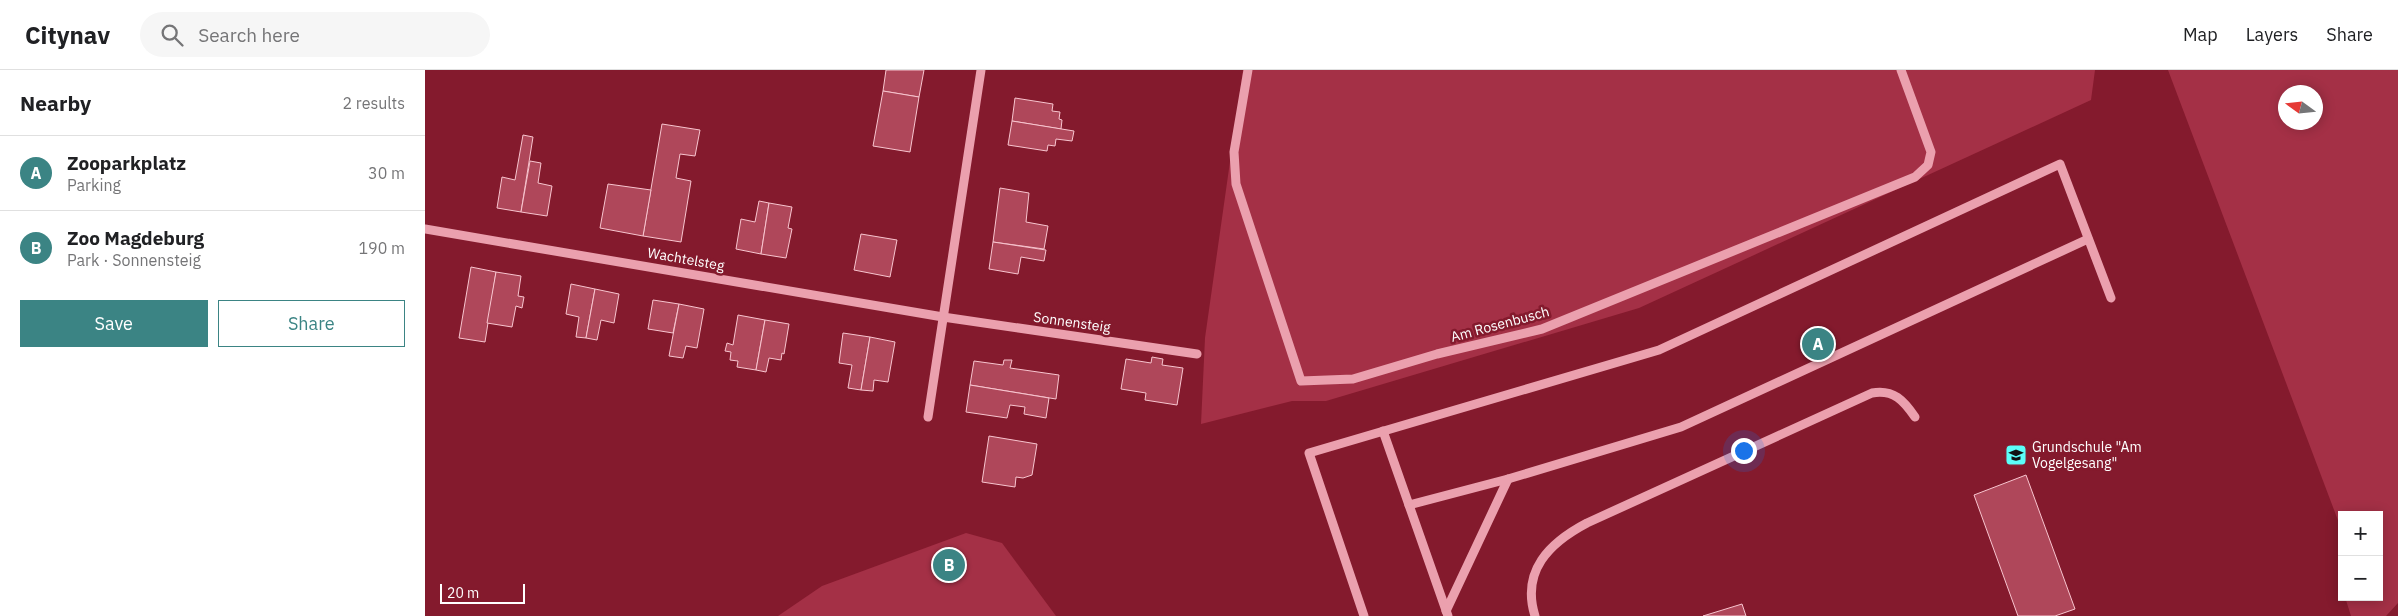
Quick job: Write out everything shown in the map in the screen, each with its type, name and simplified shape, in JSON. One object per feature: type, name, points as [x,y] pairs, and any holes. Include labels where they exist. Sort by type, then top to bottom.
[{"type":"street","points":[[928,416],[981,70]]},
{"type":"street","name":"Am Rosenbusch","points":[[1248,70],[1234,152],[1236,184],[1301,381],[1353,380],[1437,354],[1542,330],[1915,177],[1929,164],[1931,152],[1901,70]]},
{"type":"street","points":[[1364,616],[1309,453],[1659,350],[2060,164],[2111,298]]},
{"type":"street","name":"Wachtelsteg","points":[[425,229],[943,317]]},
{"type":"street","points":[[1409,505],[1508,479],[1681,427],[2088,239]]},
{"type":"street","name":"Sonnensteig","points":[[943,317],[1197,354]]},
{"type":"street","points":[[1535,616],[1531,587],[1538,564],[1552,547],[1579,527],[1873,393],[1884,392],[1897,396],[1903,400],[1915,417]]},
{"type":"street","points":[[1383,431],[1447,613]]},
{"type":"street","points":[[1447,613],[1508,479]]},
{"type":"shaded area","points":[[1243,70],[2095,70],[2091,100],[1639,308],[1326,401],[1292,401],[1201,424],[1205,338]]},
{"type":"shaded area","points":[[2168,70],[2398,70],[2398,603],[2386,616],[2351,616],[2346,601],[2383,601],[2383,511],[2338,511],[2338,520]]},
{"type":"shaded area","points":[[966,533],[1002,543],[1056,616],[778,616],[822,586]]},
{"type":"building","points":[[886,70],[924,70],[919,97],[883,91]]},
{"type":"building","points":[[883,91],[919,97],[910,152],[873,146]]},
{"type":"building","points":[[1015,98],[1053,104],[1052,111],[1060,112],[1059,119],[1062,120],[1061,129],[1012,121]]},
{"type":"building","points":[[1012,121],[1074,131],[1072,141],[1056,139],[1055,146],[1048,145],[1047,151],[1008,145]]},
{"type":"building","points":[[662,124],[700,130],[695,156],[680,154],[676,178],[691,181],[681,242],[643,236]]},
{"type":"building","points":[[523,135],[533,137],[521,212],[497,208],[502,177],[515,180]]},
{"type":"building","points":[[530,161],[541,163],[538,183],[552,186],[547,216],[521,212]]},
{"type":"building","points":[[608,184],[651,190],[643,236],[600,228]]},
{"type":"building","points":[[1000,188],[1029,193],[1026,222],[1048,226],[1044,249],[993,242]]},
{"type":"building","points":[[759,201],[769,203],[761,254],[736,249],[741,219],[755,222]]},
{"type":"building","points":[[769,203],[792,207],[788,228],[792,229],[786,258],[761,254]]},
{"type":"building","points":[[861,234],[897,240],[890,277],[854,270]]},
{"type":"building","points":[[993,242],[1046,250],[1044,261],[1021,257],[1018,274],[989,269]]},
{"type":"building","points":[[471,267],[496,272],[485,342],[459,338]]},
{"type":"building","points":[[496,272],[521,276],[518,296],[524,297],[522,308],[516,306],[512,327],[487,323]]},
{"type":"building","points":[[571,284],[595,289],[586,338],[576,337],[579,317],[566,314]]},
{"type":"building","points":[[595,289],[619,294],[614,323],[601,320],[597,340],[586,338]]},
{"type":"building","points":[[653,300],[679,304],[673,333],[648,329]]},
{"type":"building","points":[[679,304],[704,309],[697,348],[686,346],[683,358],[669,356]]},
{"type":"building","points":[[738,315],[765,320],[756,370],[737,367],[738,361],[730,360],[731,352],[725,351],[727,343],[733,345]]},
{"type":"building","points":[[765,320],[789,324],[784,354],[782,353],[781,360],[769,358],[766,372],[756,370]]},
{"type":"building","points":[[843,333],[870,337],[861,390],[848,388],[852,365],[839,363]]},
{"type":"building","points":[[870,337],[895,342],[888,382],[874,380],[873,391],[861,390]]},
{"type":"building","points":[[1152,357],[1163,359],[1162,365],[1183,368],[1177,405],[1145,400],[1146,393],[1121,389],[1126,359],[1151,363]]},
{"type":"building","points":[[1004,360],[1012,360],[1010,368],[1059,375],[1056,399],[970,385],[974,361],[1003,365]]},
{"type":"building","points":[[970,385],[1049,398],[1046,418],[1024,414],[1025,407],[1010,405],[1007,418],[966,412]]},
{"type":"building","points":[[989,436],[1037,444],[1032,475],[1023,478],[1016,477],[1015,487],[982,482]]},
{"type":"building","points":[[2026,475],[2075,609],[2055,616],[2018,616],[1974,495]]},
{"type":"building","points":[[1742,604],[1746,616],[1703,616]]},
{"type":"place","name":"Zooparkplatz","points":[[1818,344]]},
{"type":"place","name":"Grundschule \"Am Vogelgesang\"","points":[[2016,455]]},
{"type":"place","name":"Zoo Magdeburg","points":[[949,565]]}]
